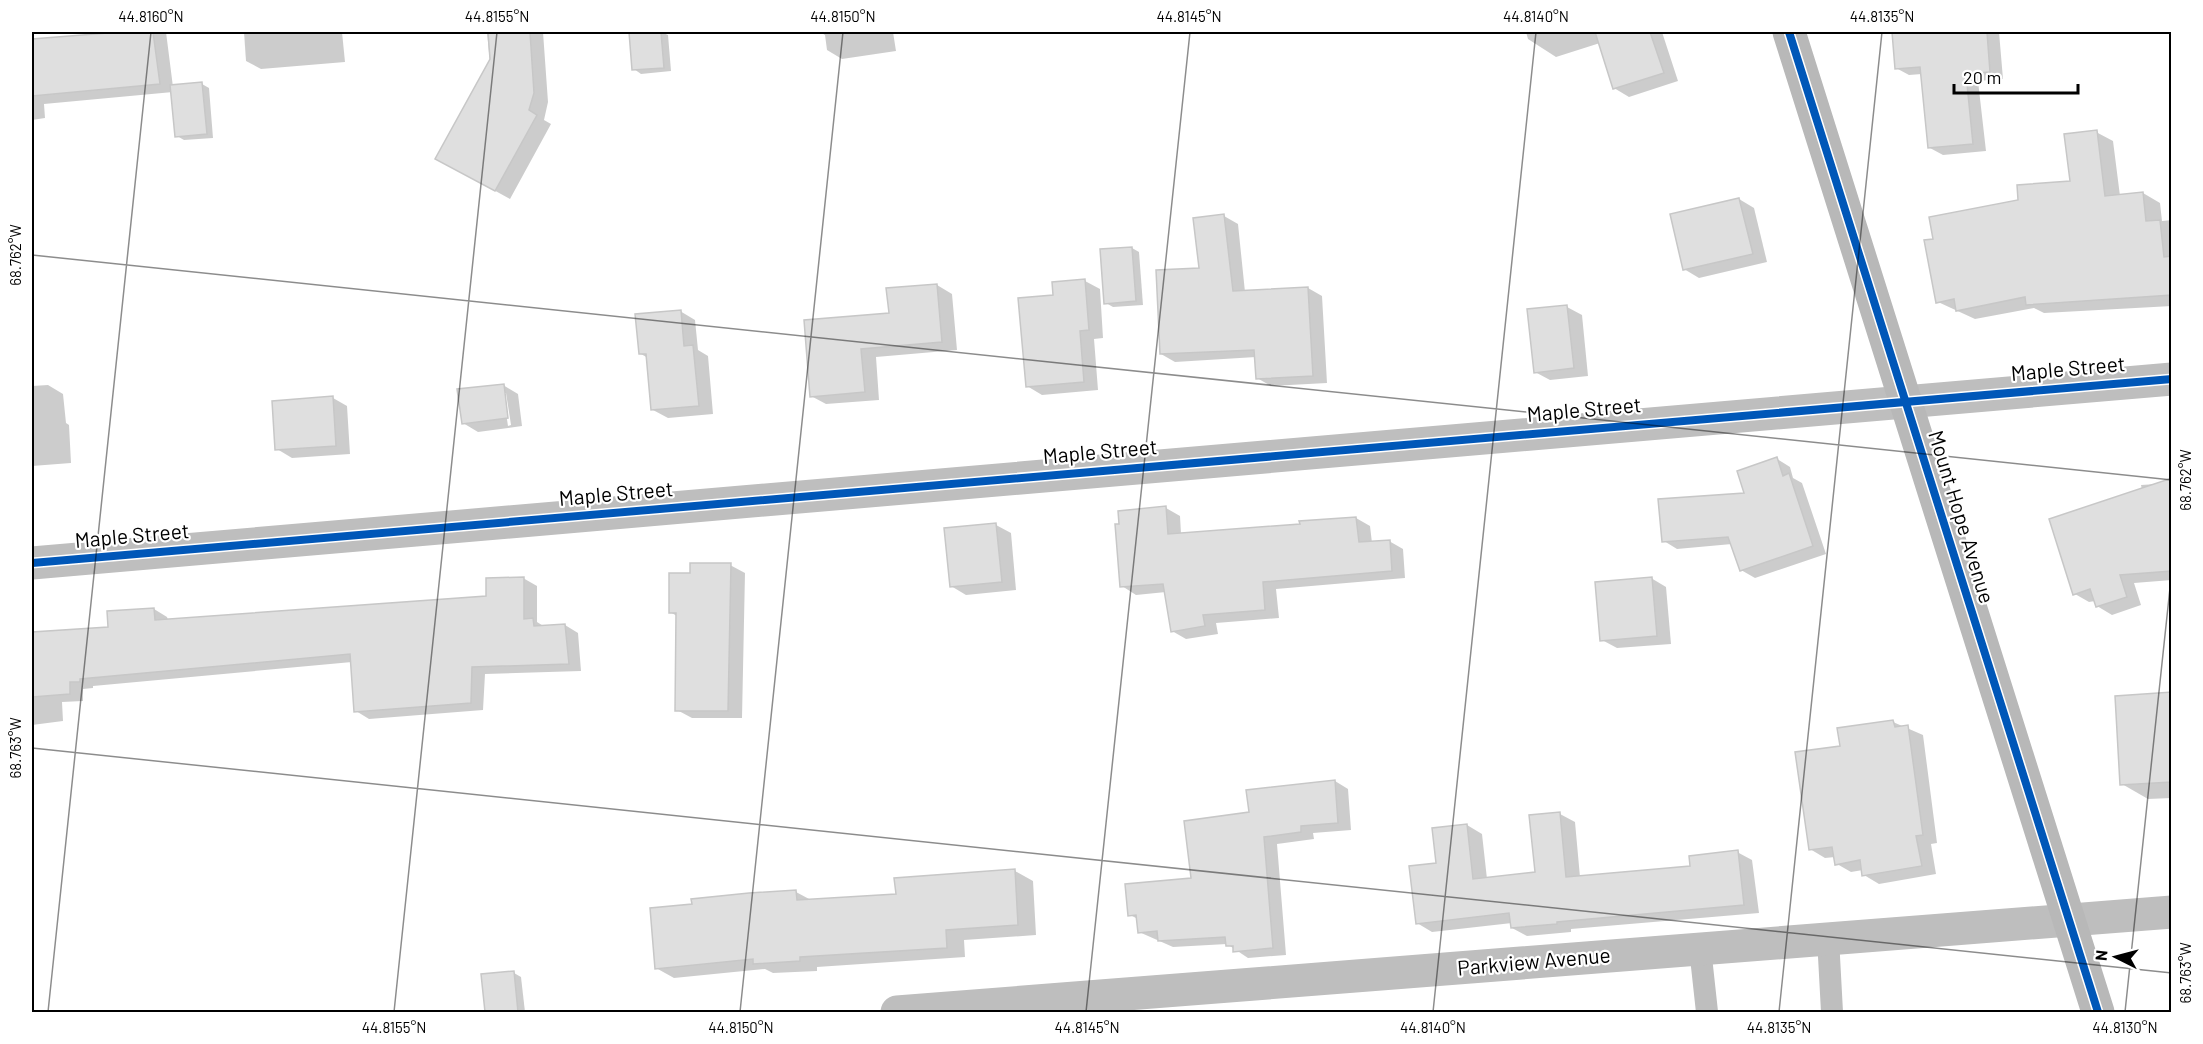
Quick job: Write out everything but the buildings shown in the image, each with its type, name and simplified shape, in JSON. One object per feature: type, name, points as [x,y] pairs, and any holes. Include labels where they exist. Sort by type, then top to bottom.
[{"type":"street","name":"Mount Hope Avenue","points":[[1789,32],[2098,1012]]},
{"type":"street","name":"Maple Street","points":[[32,563],[1905,400],[2172,379]]},
{"type":"street","name":"Parkview Avenue","points":[[897,1012],[2172,912]]},
{"type":"lane","points":[[1828,938],[1832,1012]]},
{"type":"lane","points":[[1700,948],[1707,1012]]},
{"type":"cycle path","points":[[1789,32],[2098,1012]]},
{"type":"cycle path","points":[[32,563],[2172,379]]}]
